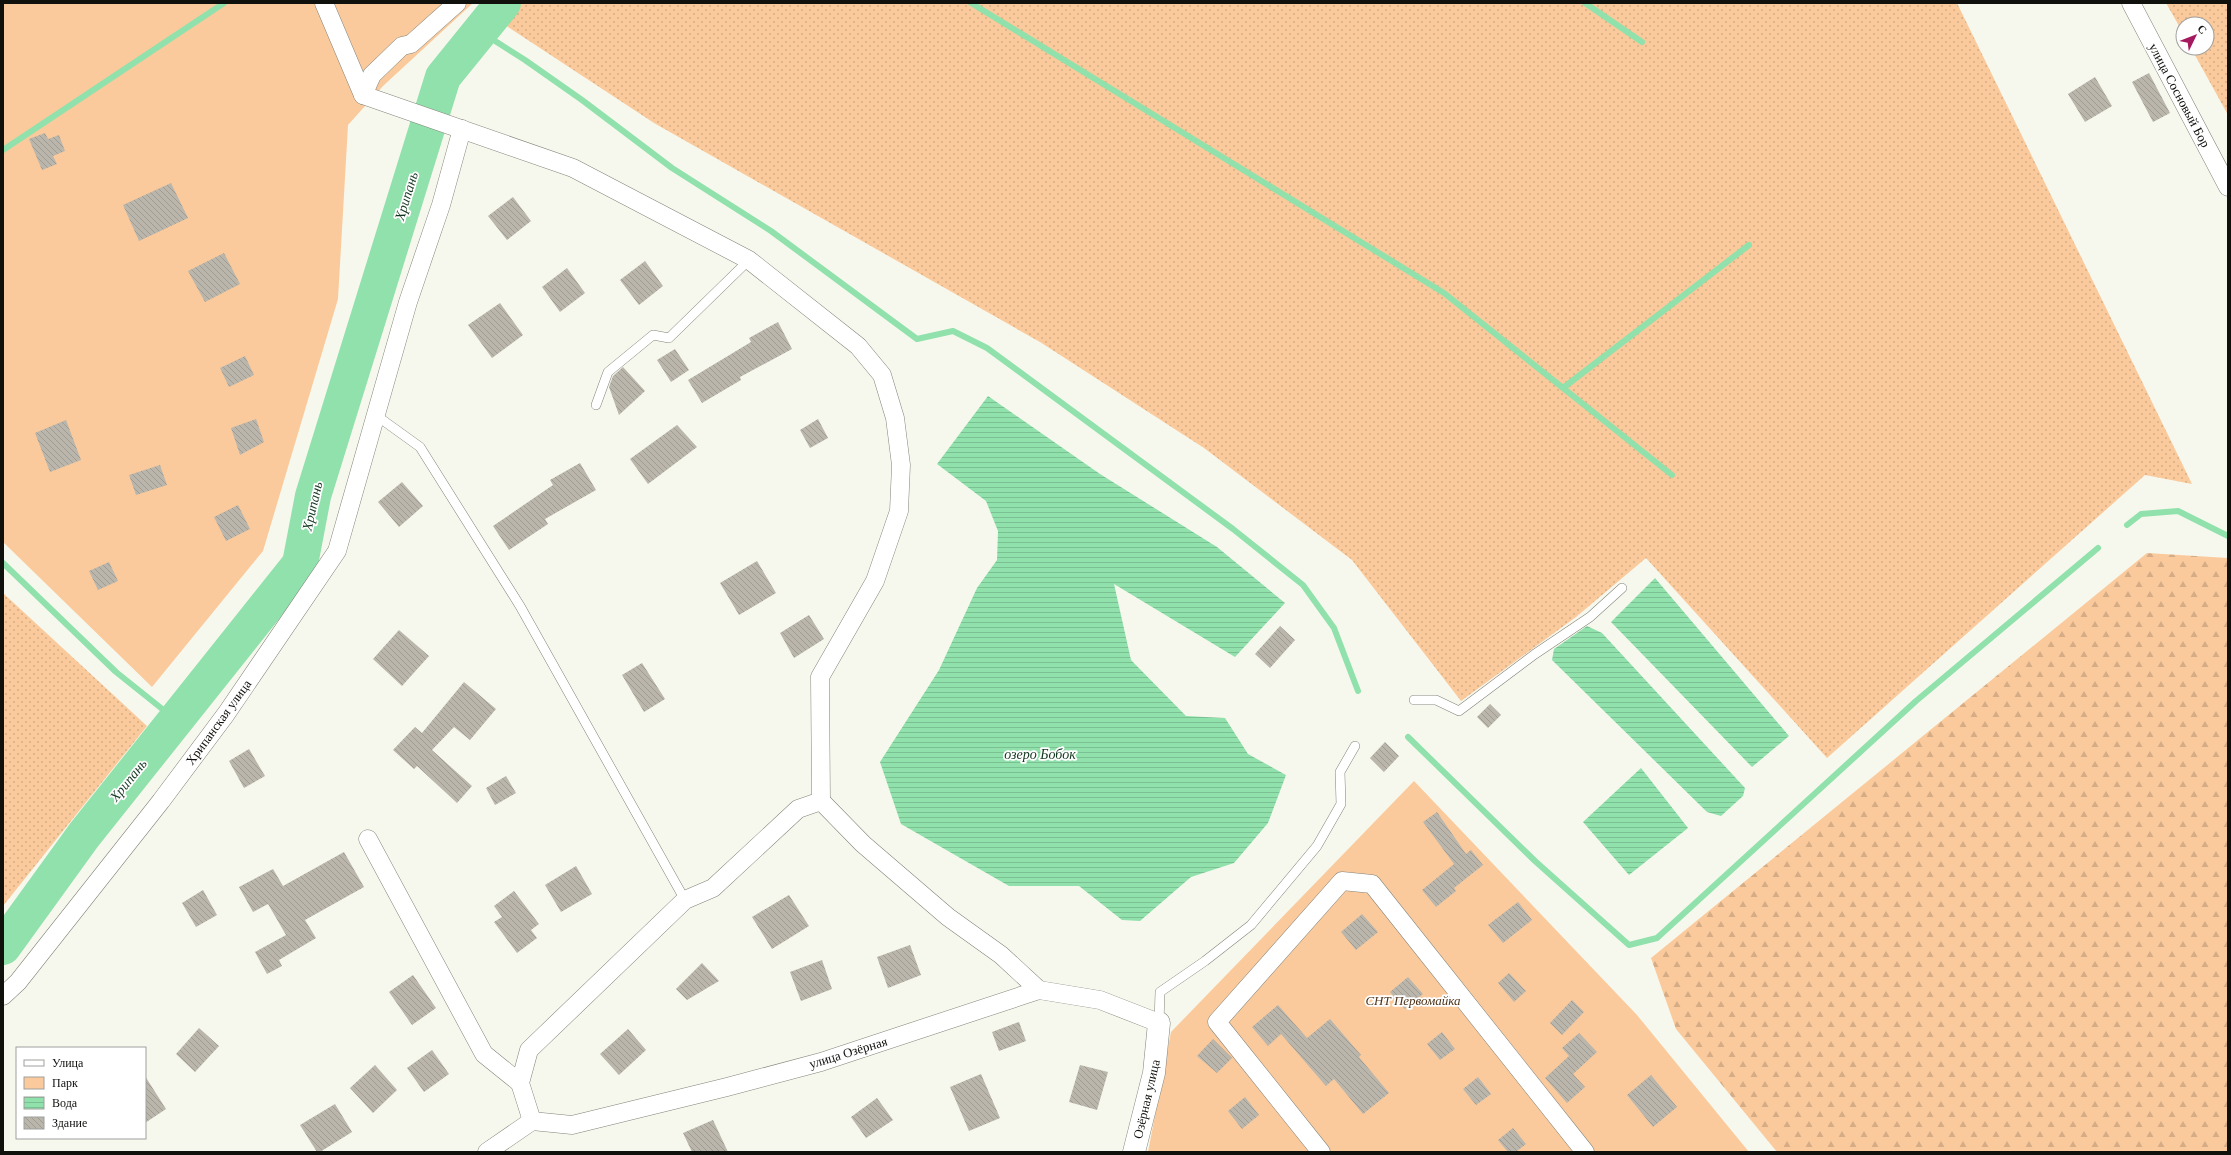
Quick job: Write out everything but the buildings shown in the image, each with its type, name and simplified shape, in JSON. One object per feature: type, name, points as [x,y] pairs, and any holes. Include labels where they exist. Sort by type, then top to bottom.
[{"type":"street","points":[[324,3],[363,95],[573,168],[750,260],[858,346],[882,375],[895,418],[901,465],[899,511],[875,581],[820,678],[821,801],[863,844],[948,917],[1001,955],[1039,990]]},
{"type":"street","points":[[363,95],[372,75],[402,46],[411,44],[457,3]]},
{"type":"street","name":"улица Сосновый Бор","points":[[2131,3],[2228,187]]},
{"type":"street","name":"Хрипанская улица","points":[[3,996],[18,982],[161,801],[226,714],[337,551],[377,416],[408,302],[441,205],[462,129]]},
{"type":"street","points":[[487,1152],[532,1121],[520,1083],[529,1050],[685,900],[713,888],[798,809],[821,801]]},
{"type":"street","points":[[368,839],[484,1054],[520,1083]]},
{"type":"street","points":[[1321,1152],[1217,1022],[1342,881],[1372,884],[1585,1152]]},
{"type":"street","name":"улица Озёрная","points":[[532,1121],[572,1126],[727,1087],[821,1062],[1039,990],[1100,1000],[1159,1023]]},
{"type":"street","name":"Озёрная улица","points":[[1134,1152],[1154,1073],[1159,1023]]},
{"type":"lane","points":[[596,405],[608,372],[653,335],[669,338],[750,260]]},
{"type":"lane","points":[[377,416],[420,447],[520,606],[685,900]]},
{"type":"lane","points":[[1414,700],[1436,700],[1459,711],[1534,654],[1590,616],[1622,588]]},
{"type":"lane","points":[[1159,1023],[1160,992],[1205,961],[1251,925],[1317,846],[1341,804],[1340,772],[1355,746]]},
{"type":"green space","points":[[3,3],[473,3],[383,86],[348,125],[338,299],[263,551],[152,687],[3,542]]},
{"type":"green space","points":[[521,3],[1957,3],[2192,484],[2145,475],[1827,758],[1646,558],[1576,617],[1461,701],[1352,560],[1204,448],[1040,342],[654,123],[502,23]]},
{"type":"green space","points":[[2166,3],[2228,3],[2228,115],[2195,56],[2215,56],[2215,16],[2175,16],[2175,19]]},
{"type":"green space","points":[[2147,553],[2228,558],[2228,1152],[1777,1152],[1676,1029],[1651,958]]},
{"type":"green space","points":[[3,593],[147,726],[3,906]]},
{"type":"green space","name":"СНТ Первомайка","points":[[1414,781],[1637,1015],[1749,1152],[1148,1152],[1171,1032]]},
{"type":"water","name":"озеро Бобок","points":[[988,396],[1100,474],[1217,547],[1285,603],[1235,657],[1114,584],[1131,660],[1186,716],[1225,718],[1248,754],[1286,775],[1268,823],[1234,863],[1191,877],[1140,921],[1122,920],[1079,886],[1009,886],[901,824],[880,762],[939,670],[977,588],[997,560],[998,531],[986,501],[937,464]]},
{"type":"water","points":[[1655,578],[1789,736],[1752,767],[1611,622]]},
{"type":"water","points":[[1587,626],[1602,633],[1745,788],[1743,796],[1721,816],[1707,812],[1552,660],[1554,649]]},
{"type":"water","points":[[1641,768],[1688,828],[1629,875],[1583,822]]},
{"type":"waterway","points":[[3,150],[224,3]]},
{"type":"waterway","name":"Хрипань","points":[[3,947],[84,835],[300,564],[313,496],[443,77],[503,3]]},
{"type":"waterway","points":[[971,3],[1444,293],[1672,475]]},
{"type":"waterway","points":[[1585,3],[1642,42]]},
{"type":"waterway","points":[[481,29],[492,39],[582,100],[672,168],[771,231],[917,339],[953,331],[987,348],[1233,529],[1303,585],[1334,628],[1358,691]]},
{"type":"waterway","points":[[1563,388],[1749,245]]},
{"type":"waterway","points":[[2127,525],[2141,514],[2178,511],[2228,536]]},
{"type":"waterway","points":[[1408,737],[1535,861],[1629,945],[1657,938],[1916,701],[2098,548]]},
{"type":"waterway","points":[[3,563],[116,672],[176,720]]}]
